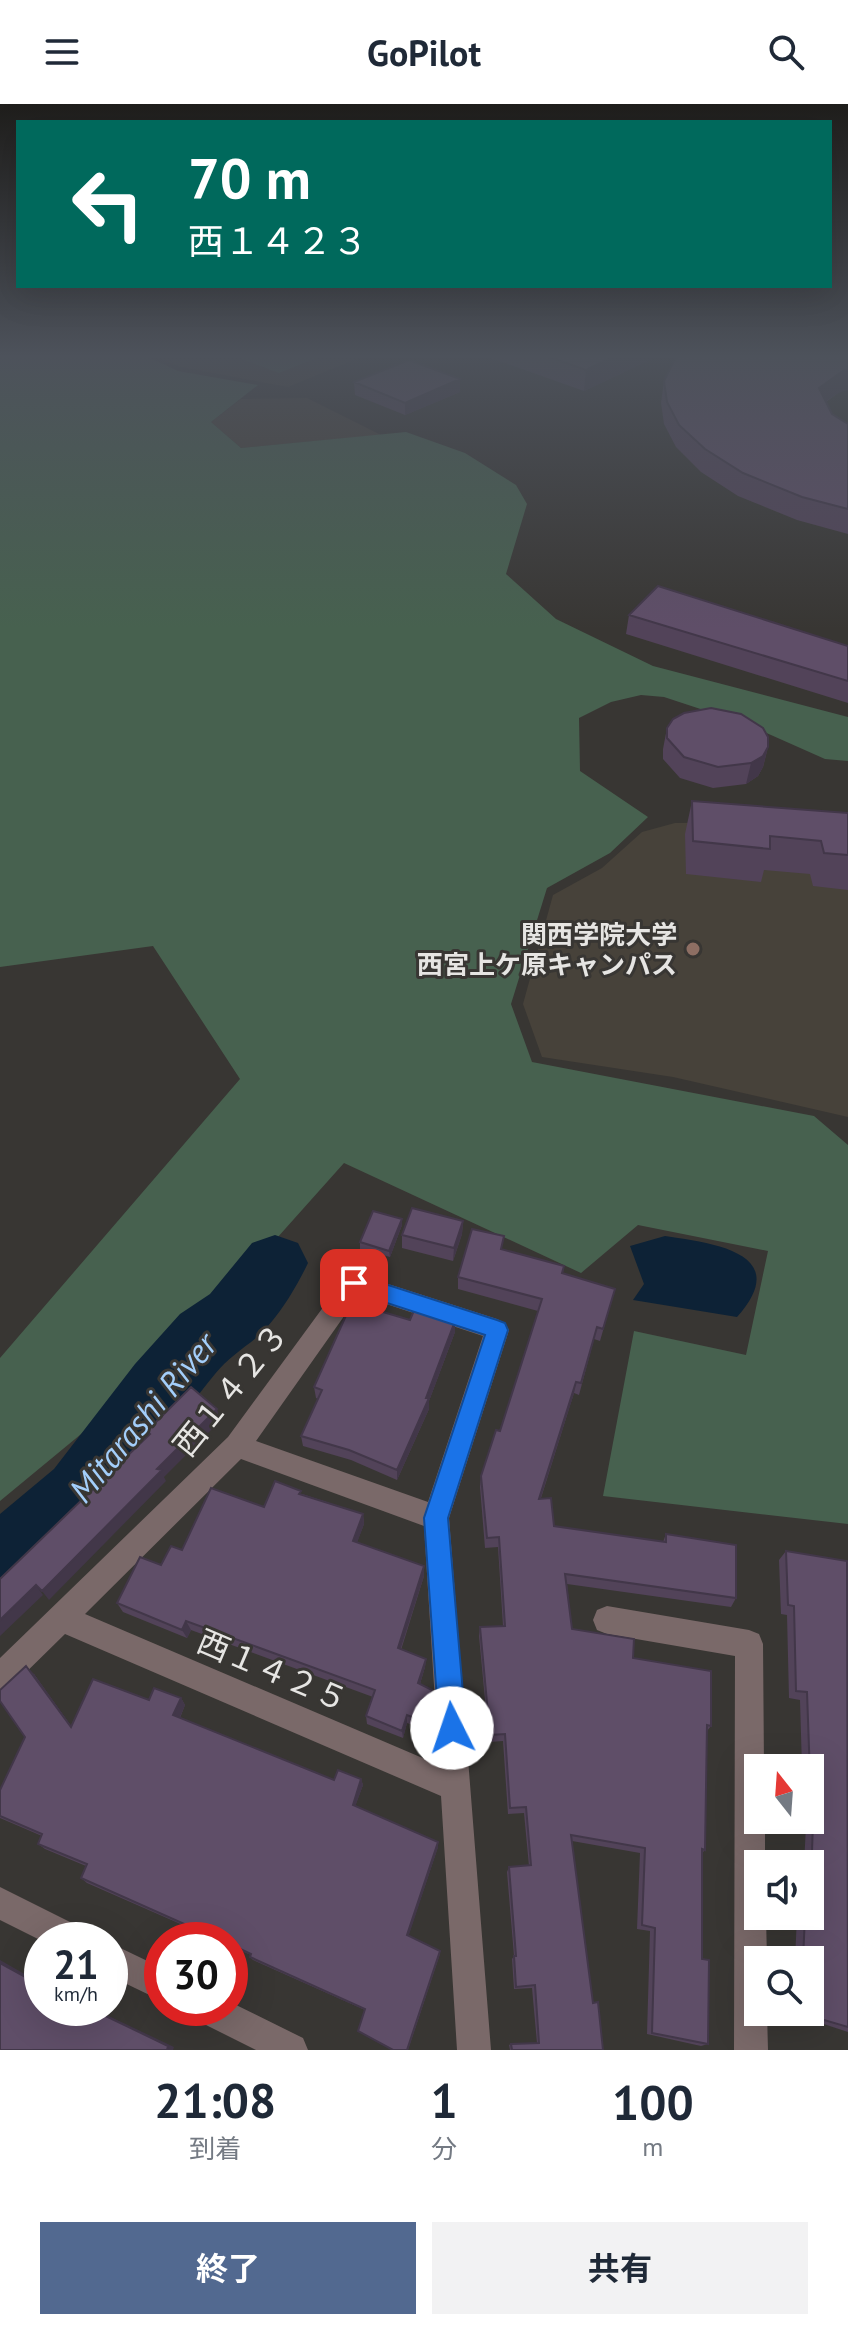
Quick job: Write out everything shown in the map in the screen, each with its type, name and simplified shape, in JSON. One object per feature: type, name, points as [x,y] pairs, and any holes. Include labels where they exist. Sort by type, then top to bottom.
[{"type":"street","name":"西１４２３","points":[[0,1678],[237,1446],[354,1283],[497,1330],[436,1518],[474,2050]]},
{"type":"street","points":[[237,1446],[436,1518]]},
{"type":"street","name":"西１４２５","points":[[61,1618],[457,1788]]},
{"type":"street","points":[[607,1620],[749,1644],[751,2050]]},
{"type":"street","points":[[0,1903],[37,1922]]},
{"type":"street","points":[[244,2026],[291,2050]]},
{"type":"shaded area","name":"関西学院大学 西宮上ケ原キャンパス","points":[[848,821],[848,1117],[673,1077],[542,1057],[523,1004],[553,895],[602,868],[642,832],[675,823]]},
{"type":"green space","points":[[0,448],[450,448],[465,453],[516,485],[527,504],[506,574],[556,619],[653,666],[848,717],[848,761],[825,759],[746,724],[664,697],[641,695],[611,702],[579,718],[580,771],[648,817],[610,853],[547,888],[511,1004],[532,1062],[814,1116],[848,1145],[848,1524],[603,1496],[634,1331],[746,1355],[768,1251],[638,1225],[581,1273],[344,1163],[161,1368],[0,1501],[0,1358],[240,1079],[153,946],[0,967]]},
{"type":"water","points":[[665,1236],[724,1248],[752,1265],[757,1278],[752,1295],[737,1317],[633,1300],[644,1284],[630,1246]]},
{"type":"building","points":[[848,448],[848,509],[802,497],[743,473],[705,449]]},
{"type":"building","points":[[658,586],[848,646],[848,681],[629,615]]},
{"type":"building","points":[[711,708],[741,714],[763,728],[768,737],[768,747],[763,756],[751,763],[718,767],[684,757],[667,738],[667,728],[673,719],[684,713]]},
{"type":"building","points":[[692,801],[848,813],[848,855],[824,853],[821,841],[770,836],[770,849],[693,841]]},
{"type":"building","points":[[412,1208],[463,1221],[454,1248],[402,1235]]},
{"type":"building","points":[[373,1211],[402,1219],[389,1251],[360,1242]]},
{"type":"building","points":[[472,1229],[504,1236],[501,1249],[564,1266],[562,1273],[615,1289],[603,1329],[597,1327],[581,1383],[576,1382],[539,1499],[551,1498],[554,1526],[666,1542],[666,1534],[736,1545],[736,1598],[565,1574],[572,1629],[634,1639],[633,1658],[711,1671],[705,1850],[702,1849],[702,1959],[709,1960],[708,2044],[652,2033],[655,1928],[642,1925],[645,1848],[571,1835],[593,2003],[598,2002],[603,2050],[512,2050],[511,2044],[539,2043],[535,1985],[516,1987],[509,1867],[531,1865],[526,1807],[510,1808],[505,1734],[490,1735],[480,1627],[505,1626],[499,1537],[487,1538],[481,1476],[496,1430],[500,1431],[542,1299],[458,1277]]},
{"type":"building","points":[[356,1304],[410,1320],[415,1308],[455,1321],[426,1398],[429,1398],[397,1470],[349,1450],[301,1436],[322,1390],[314,1387],[348,1311],[352,1312]]},
{"type":"building","points":[[191,1387],[217,1409],[157,1469],[162,1470],[42,1591],[36,1585],[0,1620],[0,1579],[150,1434],[147,1431]]},
{"type":"building","points":[[275,1481],[301,1491],[299,1494],[363,1514],[353,1541],[424,1566],[398,1648],[426,1659],[418,1683],[432,1690],[422,1721],[407,1715],[402,1731],[366,1716],[375,1690],[186,1621],[182,1630],[117,1603],[140,1557],[161,1565],[171,1546],[182,1550],[211,1488],[264,1507]]},
{"type":"building","points":[[786,1551],[847,1561],[848,2027],[824,2020],[824,1946],[804,1946],[804,1930],[824,1930],[824,1850],[812,1850],[813,1834],[824,1834],[824,1754],[809,1754],[807,1692],[796,1691],[794,1606],[788,1605]]},
{"type":"building","points":[[26,1666],[71,1727],[93,1679],[149,1700],[154,1688],[181,1698],[173,1715],[334,1780],[338,1770],[361,1779],[353,1805],[438,1842],[407,1935],[440,1951],[407,2050],[393,2050],[358,2031],[365,2009],[250,1957],[248,1922],[180,1922],[81,1878],[87,1864],[38,1844],[42,1834],[0,1816],[0,1790],[25,1737],[0,1701],[0,1690]]},
{"type":"building","points":[[0,1963],[24,1976],[24,2026],[126,2026],[168,2046],[167,2050],[0,2050]]},
{"type":"waterway","name":"Mitarashi River","points":[[0,1564],[80,1495],[160,1387],[204,1336],[234,1315],[275,1263]]},
{"type":"place","name":"関西学院大学 西宮上ケ原キャンパス","points":[[693,949]]},
{"type":"route","points":[[354,1283],[497,1330],[436,1518],[452,1728]]}]
